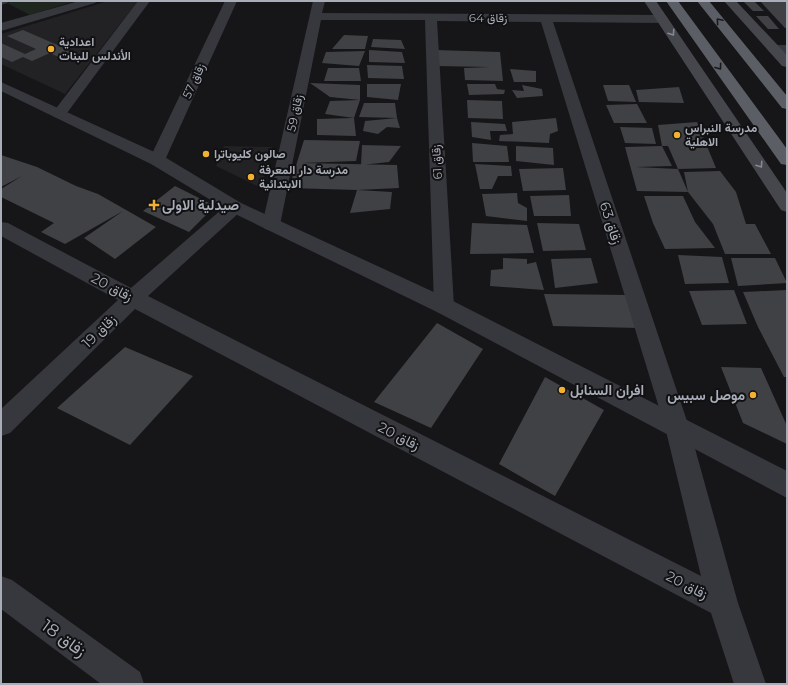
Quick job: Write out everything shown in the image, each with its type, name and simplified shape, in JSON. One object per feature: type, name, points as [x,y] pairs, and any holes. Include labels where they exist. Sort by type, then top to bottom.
[{"type":"highway","points":[[672,1],[787,160]]},
{"type":"highway","points":[[703,1],[787,106]]},
{"type":"main road","points":[[650,1],[787,206]]},
{"type":"main road","points":[[730,1],[781,49],[787,63]]},
{"type":"street","points":[[5,25],[91,1]]},
{"type":"street","points":[[59,114],[144,1]]},
{"type":"street","name":"زقاق 57","points":[[157,160],[231,1]]},
{"type":"street","name":"زقاق 59","points":[[271,225],[318,1]]},
{"type":"street","name":"زقاق 64","points":[[315,16],[662,19]]},
{"type":"street","name":"زقاق 61","points":[[431,17],[444,306]]},
{"type":"street","name":"زقاق 63","points":[[546,18],[677,427],[723,603]]},
{"type":"street","points":[[1,86],[157,160],[235,207],[444,306],[787,485]]},
{"type":"street","name":"زقاق 19","points":[[1,424],[133,298],[235,207]]},
{"type":"street","name":"زقاق 20","points":[[1,228],[133,298],[723,603],[750,684]]},
{"type":"street","name":"زقاق 18","points":[[1,591],[128,684]]},
{"type":"shaded area","points":[[14,1],[75,1],[30,15],[7,3]]},
{"type":"shaded area","name":"اعدادية الأندلس للبنات","points":[[108,1],[138,1],[65,94],[1,64],[1,34]]},
{"type":"shaded area","name":"مدرسة دار المعرفة الابتدائية","points":[[224,146],[272,147],[261,188],[216,166]]},
{"type":"building","points":[[743,1],[754,1],[764,11],[753,11]]},
{"type":"building","points":[[760,1],[787,1],[787,28],[785,28]]},
{"type":"building","points":[[756,16],[768,16],[779,29],[768,29]]},
{"type":"building","points":[[23,30],[78,54],[65,60],[50,53],[32,61],[23,57],[12,62],[1,57],[1,43],[25,54],[36,49],[7,36]]},
{"type":"building","points":[[344,35],[368,36],[365,49],[332,49]]},
{"type":"building","points":[[373,39],[401,40],[405,49],[371,47]]},
{"type":"building","points":[[369,50],[402,52],[405,63],[369,62]]},
{"type":"building","points":[[435,50],[500,52],[503,81],[465,80],[464,68],[490,67],[436,66]]},
{"type":"building","points":[[365,51],[359,66],[322,63],[326,52]]},
{"type":"building","points":[[367,65],[402,66],[404,79],[368,78]]},
{"type":"building","points":[[328,68],[359,68],[361,81],[324,81]]},
{"type":"building","points":[[510,69],[536,71],[536,82],[514,82]]},
{"type":"building","points":[[310,83],[360,85],[360,100],[330,97]]},
{"type":"building","points":[[367,84],[401,84],[398,100],[367,97]]},
{"type":"building","points":[[467,84],[495,84],[497,89],[505,90],[504,94],[469,95]]},
{"type":"building","points":[[522,85],[542,89],[543,96],[517,98],[512,90],[524,91]]},
{"type":"building","points":[[603,85],[629,85],[636,102],[608,101]]},
{"type":"building","points":[[679,87],[684,103],[639,102],[636,90]]},
{"type":"building","points":[[360,100],[354,118],[325,114],[330,101]]},
{"type":"building","points":[[467,100],[502,101],[503,119],[468,118]]},
{"type":"building","points":[[364,103],[395,103],[397,118],[359,117]]},
{"type":"building","points":[[637,104],[647,123],[614,123],[606,105]]},
{"type":"building","points":[[354,118],[356,136],[317,135],[317,119]]},
{"type":"building","points":[[397,118],[400,128],[387,127],[378,134],[363,131],[365,121]]},
{"type":"building","points":[[556,118],[558,131],[550,134],[549,143],[499,141],[500,135],[513,134],[512,122]]},
{"type":"building","points":[[471,122],[505,124],[507,131],[490,131],[491,140],[472,137]]},
{"type":"building","points":[[697,122],[716,168],[678,169],[668,146],[662,146],[658,125]]},
{"type":"building","points":[[620,127],[652,128],[656,144],[625,143]]},
{"type":"building","points":[[304,140],[360,141],[356,161],[302,163],[397,165],[399,188],[357,190],[289,188]]},
{"type":"building","points":[[472,143],[507,146],[509,162],[473,162]]},
{"type":"building","points":[[362,145],[401,146],[389,162],[361,165]]},
{"type":"building","points":[[516,146],[553,148],[554,165],[516,161]]},
{"type":"building","points":[[662,146],[672,166],[636,167],[678,169],[688,192],[637,191],[625,147]]},
{"type":"building","points":[[1,155],[37,167],[76,186],[98,194],[156,227],[115,259],[84,238],[123,211],[65,244],[41,232],[54,223],[1,197],[1,189],[22,176],[1,187]]},
{"type":"building","points":[[475,164],[511,166],[512,176],[498,176],[492,189],[480,189]]},
{"type":"building","points":[[563,168],[566,190],[523,191],[519,169]]},
{"type":"building","points":[[720,171],[736,192],[746,224],[755,224],[771,254],[725,254],[713,224],[688,192],[684,172]]},
{"type":"building","points":[[175,186],[215,206],[189,232],[143,211]]},
{"type":"building","points":[[357,190],[392,192],[390,209],[350,213]]},
{"type":"building","points":[[517,193],[518,203],[527,208],[527,221],[486,216],[482,194]]},
{"type":"building","points":[[569,195],[571,216],[534,216],[530,196]]},
{"type":"building","points":[[644,196],[683,196],[695,222],[715,248],[665,249],[653,223]]},
{"type":"building","points":[[472,223],[527,225],[534,253],[470,254]]},
{"type":"building","points":[[537,223],[579,224],[586,250],[543,251]]},
{"type":"building","points":[[678,255],[722,257],[729,283],[685,284]]},
{"type":"building","points":[[503,258],[527,259],[527,264],[536,262],[544,290],[490,286],[491,270],[503,269]]},
{"type":"building","points":[[591,258],[598,283],[555,288],[551,259]]},
{"type":"building","points":[[731,258],[775,258],[787,283],[738,286]]},
{"type":"building","points":[[734,290],[747,324],[702,325],[689,291]]},
{"type":"building","points":[[787,290],[787,377],[784,377],[758,327],[743,292]]},
{"type":"building","points":[[544,294],[629,295],[640,328],[553,326]]},
{"type":"building","points":[[437,323],[483,349],[431,428],[374,402]]},
{"type":"building","points":[[125,347],[193,376],[130,445],[57,408]]},
{"type":"building","name":"موصل سبيس","points":[[721,367],[761,368],[787,426],[787,444],[743,423]]},
{"type":"building","points":[[545,377],[604,410],[555,496],[499,464]]},
{"type":"place","name":"اعدادية الأندلس للبنات","points":[[51,49]]},
{"type":"place","name":"مدرسة النبراس الاهلية","points":[[677,135]]},
{"type":"place","name":"صالون كليوباترا","points":[[206,154]]},
{"type":"place","name":"مدرسة دار المعرفة الابتدائية","points":[[251,177]]},
{"type":"place","name":"صيدلية الاولى","points":[[154,205]]},
{"type":"place","name":"افران السنابل","points":[[562,390]]},
{"type":"place","name":"موصل سبيس","points":[[753,395]]}]
